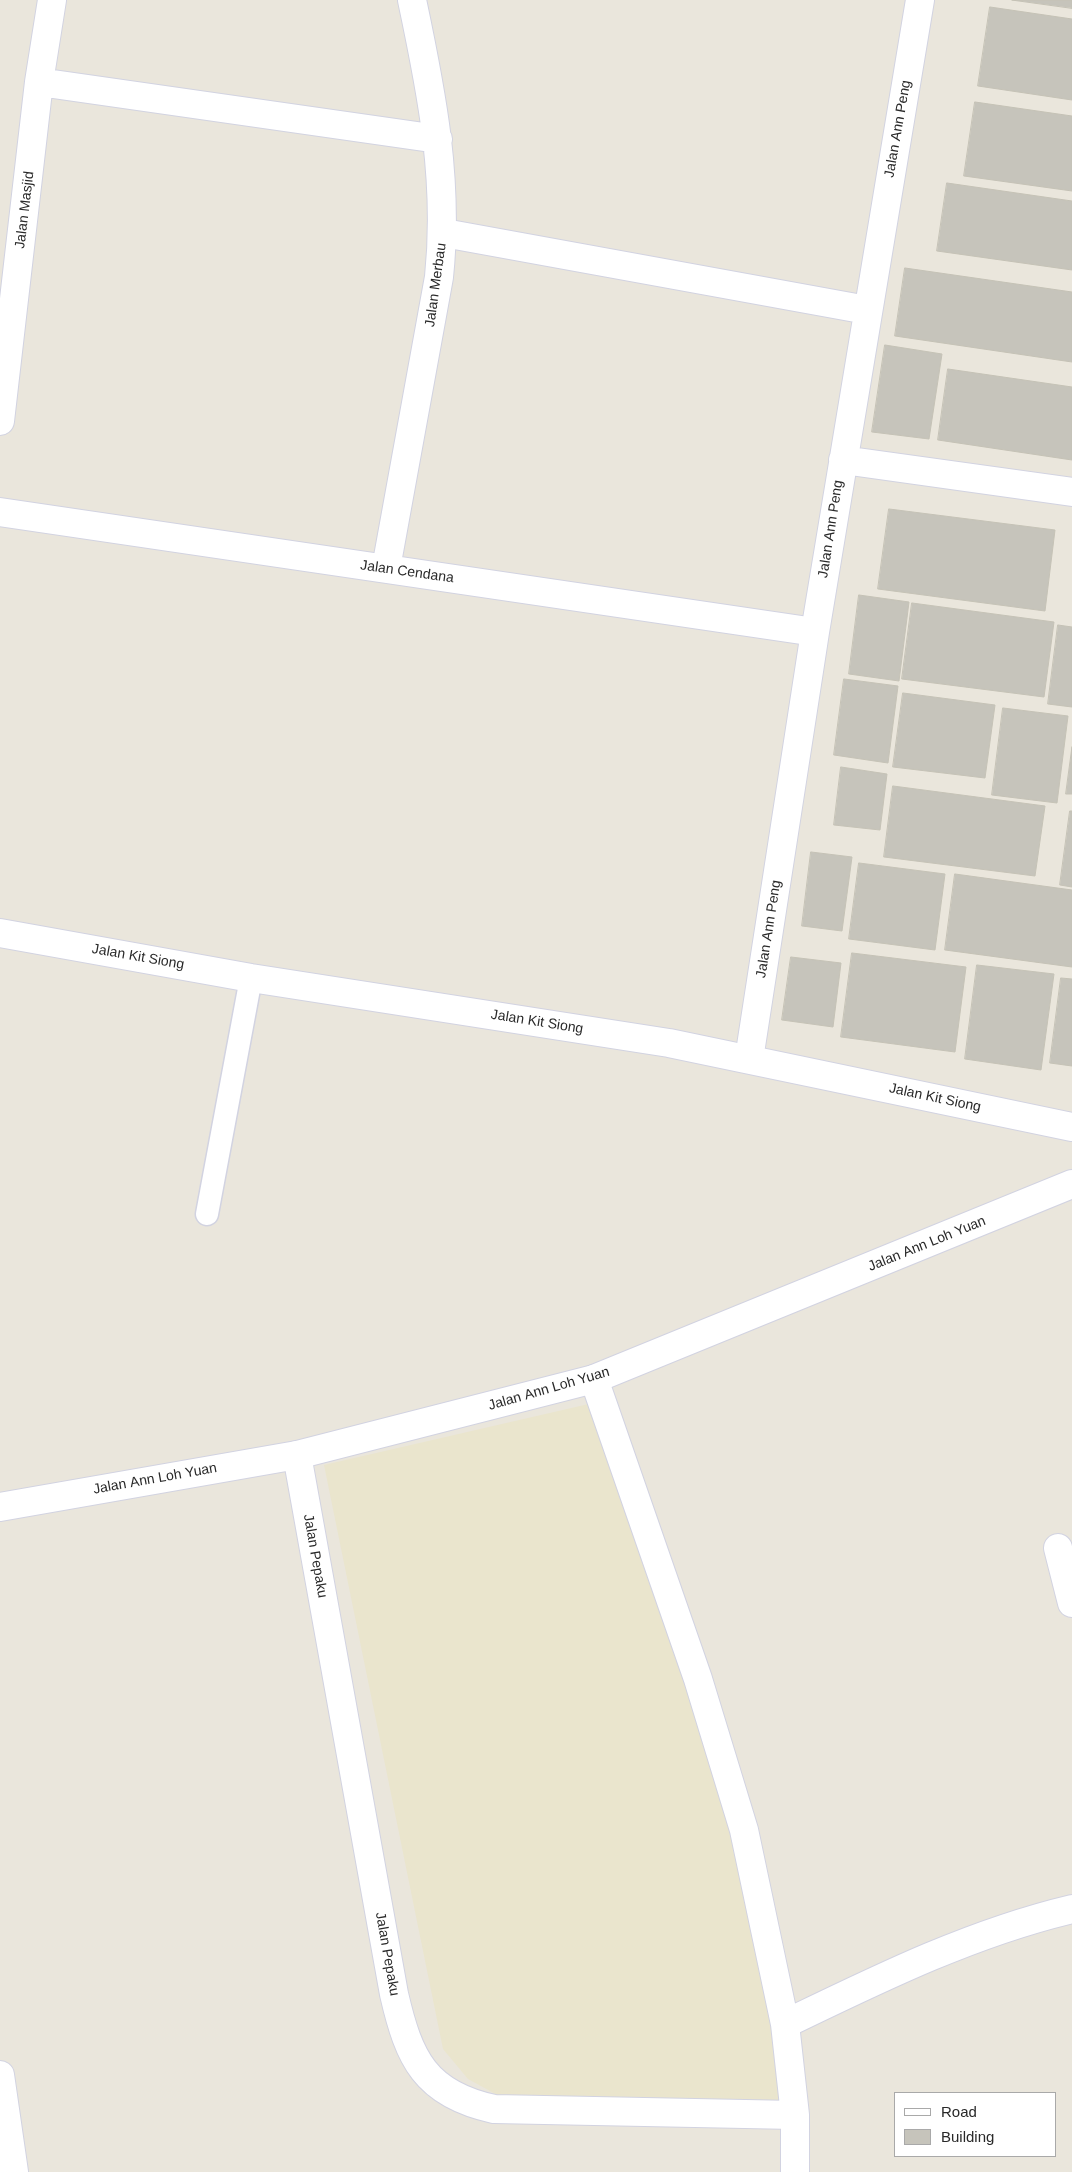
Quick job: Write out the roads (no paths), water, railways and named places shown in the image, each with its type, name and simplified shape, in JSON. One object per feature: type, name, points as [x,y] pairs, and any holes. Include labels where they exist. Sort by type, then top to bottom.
[{"type":"street","name":"Jalan Masjid","points":[[0,421],[40,82],[52,0]]},
{"type":"street","name":"Jalan Merbau","points":[[386,568],[439,277],[444,233],[438,139],[412,0]]},
{"type":"street","name":"Jalan Ann Peng","points":[[749,1059],[814,632],[920,0]]},
{"type":"street","points":[[40,82],[438,139]]},
{"type":"street","points":[[444,233],[867,310]]},
{"type":"street","points":[[843,460],[1072,492]]},
{"type":"street","name":"Jalan Cendana","points":[[0,512],[814,632]]},
{"type":"street","name":"Jalan Kit Siong","points":[[0,933],[251,978],[669,1043],[1072,1127]]},
{"type":"street","name":"Jalan Ann Loh Yuan","points":[[0,1507],[297,1455],[594,1379],[1072,1184]]},
{"type":"street","points":[[594,1379],[698,1679],[744,1830],[785,2024],[795,2115],[795,2172]]},
{"type":"street","name":"Jalan Pepaku","points":[[297,1455],[394,1994],[401,2026],[413,2056],[444,2092],[469,2103],[494,2109],[795,2115]]},
{"type":"street","points":[[1058,1548],[1072,1603]]},
{"type":"street","points":[[785,2024],[903,1967],[1023,1920],[1072,1909]]},
{"type":"street","points":[[0,2075],[14,2172]]},
{"type":"lane","points":[[207,1214],[251,978]]}]
